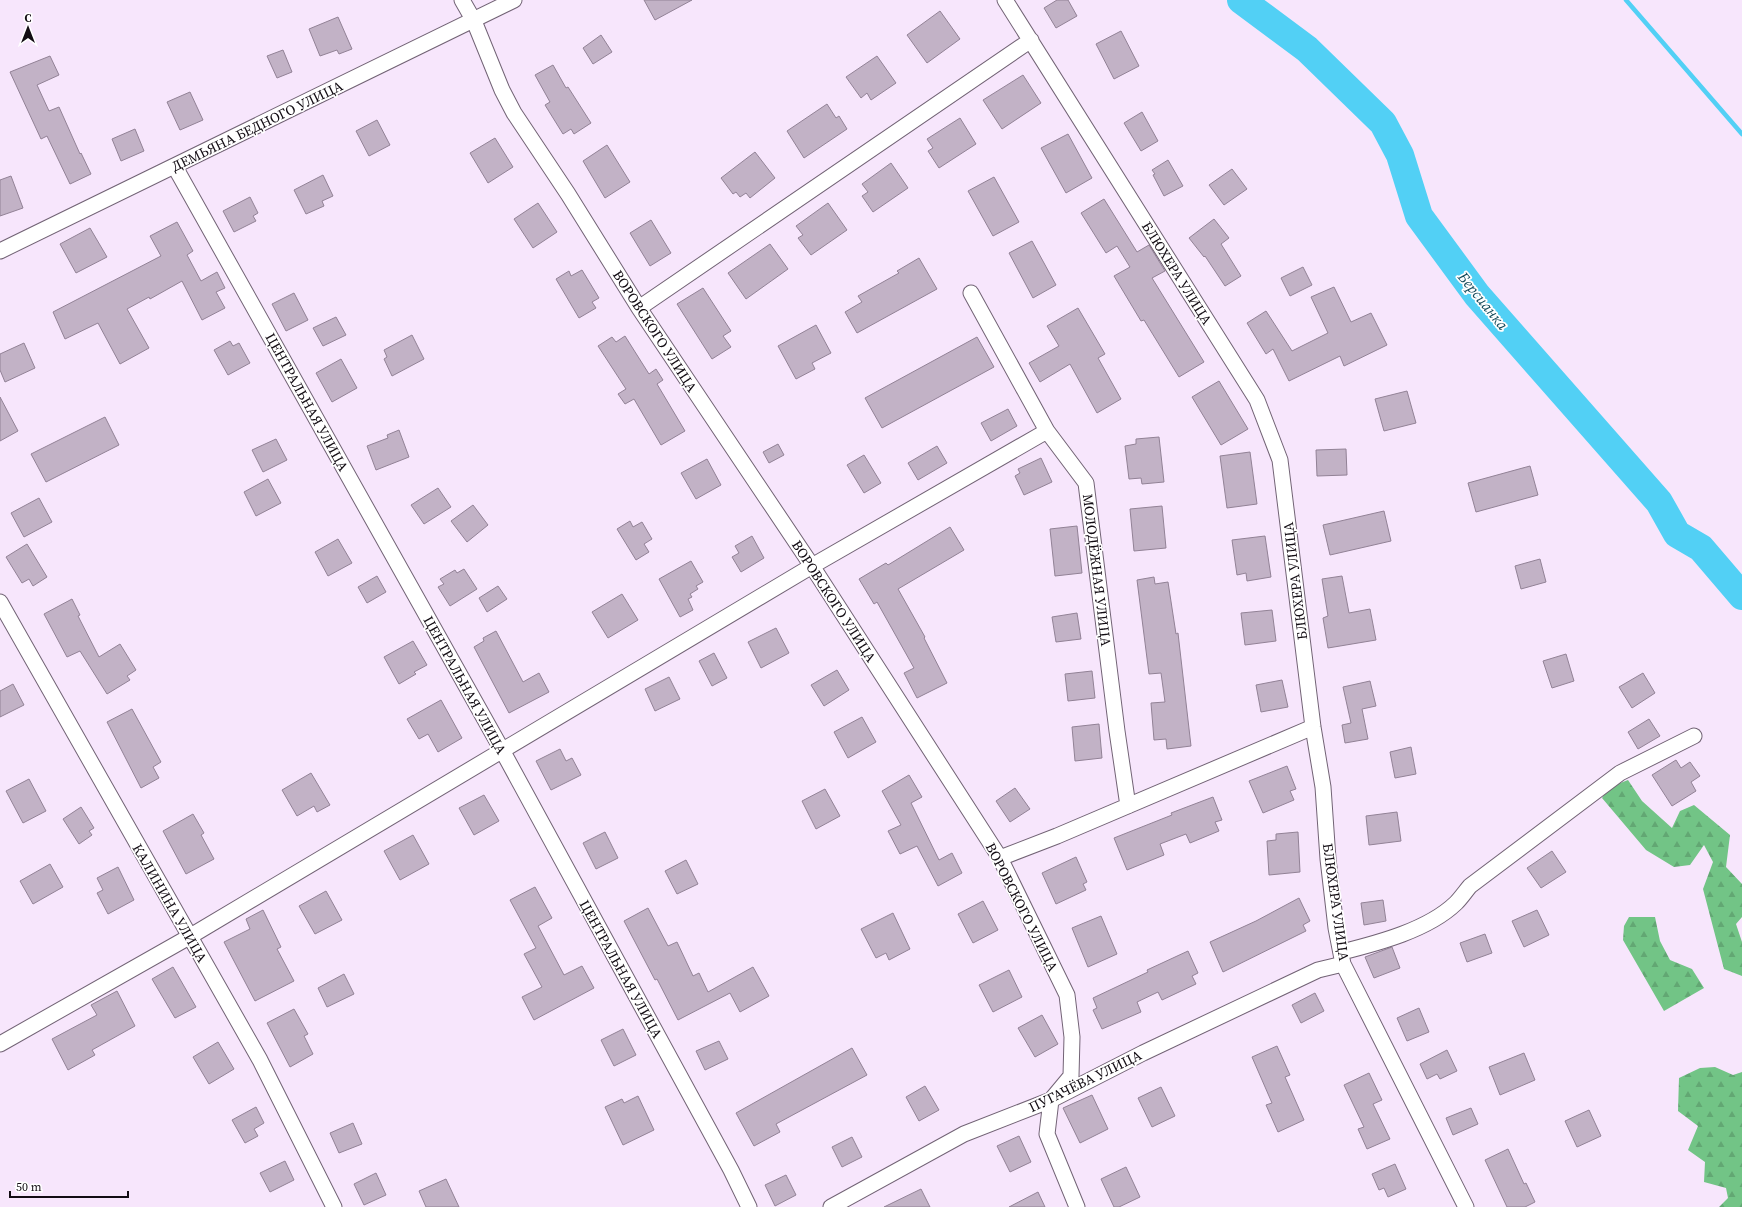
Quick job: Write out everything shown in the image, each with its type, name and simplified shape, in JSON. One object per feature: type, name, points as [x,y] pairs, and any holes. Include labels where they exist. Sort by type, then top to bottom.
[{"type":"street","name":"ВОРОВСКОГО УЛИЦА","points":[[462,0],[474,20],[502,90],[514,113],[568,194],[639,308],[812,566],[1000,858],[1067,995],[1072,1037],[1071,1076],[1051,1100]]},
{"type":"street","name":"ДЕМЬЯНА БЕДНОГО УЛИЦА","points":[[0,251],[175,167],[514,0]]},
{"type":"street","name":"БЛЮХЕРА УЛИЦА","points":[[1005,0],[1257,400],[1280,460],[1313,727],[1323,787],[1328,859],[1336,928],[1343,958],[1466,1207]]},
{"type":"street","points":[[639,308],[1031,40]]},
{"type":"street","name":"ЦЕНТРАЛЬНАЯ УЛИЦА","points":[[175,167],[502,750],[731,1170],[749,1207]]},
{"type":"street","name":"МОЛОДЁЖНАЯ УЛИЦА","points":[[970,293],[1046,431],[1086,483],[1117,731],[1128,806]]},
{"type":"street","points":[[0,1044],[189,937],[812,566],[1046,431]]},
{"type":"street","name":"КАЛИНИНА УЛИЦА","points":[[0,602],[260,1060],[334,1207]]},
{"type":"street","points":[[1000,858],[1128,806],[1313,727]]},
{"type":"street","name":"ПУГАЧЁВА УЛИЦА","points":[[831,1207],[964,1134],[1051,1100],[1143,1053],[1343,958],[1431,921],[1455,903],[1470,886],[1620,773],[1694,736]]},
{"type":"street","points":[[1051,1100],[1047,1134],[1077,1207]]},
{"type":"green space","points":[[1628,780],[1642,801],[1672,828],[1680,811],[1694,805],[1730,835],[1726,867],[1742,884],[1742,917],[1736,924],[1742,942],[1742,976],[1724,969],[1703,889],[1713,862],[1704,845],[1690,865],[1674,867],[1646,850],[1602,798],[1610,787]]},
{"type":"green space","points":[[1629,917],[1655,917],[1660,941],[1670,960],[1692,969],[1704,988],[1664,1011],[1623,940],[1624,926]]},
{"type":"green space","points":[[1715,1067],[1733,1075],[1742,1072],[1742,1207],[1719,1207],[1728,1198],[1726,1188],[1704,1182],[1705,1162],[1688,1150],[1698,1126],[1678,1111],[1679,1078],[1700,1068]]},
{"type":"building","points":[[644,0],[692,0],[655,20]]},
{"type":"building","points":[[1057,0],[1068,0],[1077,16],[1056,28],[1044,8]]},
{"type":"building","points":[[940,11],[960,39],[927,63],[907,35]]},
{"type":"building","points":[[338,17],[352,49],[339,54],[337,50],[320,56],[309,29]]},
{"type":"building","points":[[1121,31],[1139,66],[1114,79],[1096,44]]},
{"type":"building","points":[[601,35],[612,52],[593,64],[583,48]]},
{"type":"building","points":[[283,50],[292,72],[277,78],[267,56]]},
{"type":"building","points":[[50,56],[59,75],[37,85],[49,111],[59,107],[80,154],[81,153],[91,174],[70,184],[47,136],[41,139],[10,72]]},
{"type":"building","points":[[877,56],[896,83],[871,100],[867,93],[861,98],[846,77]]},
{"type":"building","points":[[553,65],[566,88],[568,87],[591,123],[574,134],[571,129],[563,134],[545,105],[550,102],[535,75]]},
{"type":"building","points":[[1023,75],[1041,103],[1002,129],[983,100]]},
{"type":"building","points":[[190,92],[203,120],[180,130],[167,102]]},
{"type":"building","points":[[827,104],[836,118],[839,116],[847,129],[804,158],[787,131]]},
{"type":"building","points":[[1142,112],[1158,141],[1141,151],[1124,123]]},
{"type":"building","points":[[960,118],[976,144],[939,168],[928,151],[933,148],[927,139]]},
{"type":"building","points":[[377,120],[390,145],[369,156],[356,131]]},
{"type":"building","points":[[135,129],[144,151],[121,161],[112,139]]},
{"type":"building","points":[[1068,134],[1092,178],[1066,193],[1041,148]]},
{"type":"building","points":[[495,138],[513,167],[488,183],[470,153]]},
{"type":"building","points":[[607,145],[630,182],[605,198],[583,161]]},
{"type":"building","points":[[755,152],[775,178],[750,198],[746,193],[740,197],[736,192],[733,194],[721,178]]},
{"type":"building","points":[[1168,160],[1183,186],[1164,196],[1152,170]]},
{"type":"building","points":[[891,163],[908,188],[873,212],[862,196],[868,192],[862,184]]},
{"type":"building","points":[[1232,169],[1247,189],[1224,205],[1209,185]]},
{"type":"building","points":[[323,175],[333,196],[322,201],[324,206],[306,214],[294,190]]},
{"type":"building","points":[[11,176],[23,208],[0,216],[0,180]]},
{"type":"building","points":[[994,177],[1019,222],[993,236],[968,191]]},
{"type":"building","points":[[250,197],[258,213],[253,216],[256,221],[234,232],[223,211]]},
{"type":"building","points":[[1104,199],[1137,252],[1149,245],[1165,271],[1152,278],[1204,362],[1179,377],[1144,320],[1141,321],[1114,276],[1130,267],[1117,246],[1106,253],[1081,213]]},
{"type":"building","points":[[538,203],[557,232],[533,248],[514,219]]},
{"type":"building","points":[[828,203],[847,230],[811,255],[798,238],[803,235],[796,226]]},
{"type":"building","points":[[1214,219],[1229,238],[1221,244],[1241,276],[1225,286],[1205,256],[1204,257],[1189,238]]},
{"type":"building","points":[[651,220],[671,253],[650,266],[630,233]]},
{"type":"building","points":[[177,222],[193,251],[187,255],[201,281],[217,272],[225,288],[216,292],[225,308],[202,320],[182,281],[150,299],[149,297],[127,309],[149,348],[120,364],[98,323],[65,339],[53,312],[161,256],[150,236]]},
{"type":"building","points":[[90,228],[107,257],[76,273],[60,244]]},
{"type":"building","points":[[1032,241],[1056,285],[1033,298],[1009,253]]},
{"type":"building","points":[[770,244],[788,269],[746,299],[728,273]]},
{"type":"building","points":[[919,258],[937,289],[857,333],[845,312],[862,302],[858,296],[899,273],[897,271]]},
{"type":"building","points":[[1303,267],[1312,285],[1290,296],[1281,278]]},
{"type":"building","points":[[582,270],[599,298],[592,302],[596,308],[579,318],[556,279],[569,271],[571,276]]},
{"type":"building","points":[[1334,287],[1351,322],[1371,313],[1387,345],[1344,366],[1340,356],[1289,381],[1273,349],[1266,354],[1247,323],[1266,311],[1292,351],[1328,333],[1311,297]]},
{"type":"building","points":[[703,288],[731,331],[723,336],[731,347],[712,359],[677,304]]},
{"type":"building","points":[[294,293],[308,320],[286,331],[272,304]]},
{"type":"building","points":[[1078,308],[1105,354],[1098,358],[1121,399],[1097,413],[1070,364],[1040,382],[1029,363],[1059,346],[1047,326]]},
{"type":"building","points":[[336,317],[346,335],[323,346],[313,328]]},
{"type":"building","points":[[816,325],[831,353],[812,363],[815,369],[796,379],[778,346]]},
{"type":"building","points":[[412,335],[424,359],[392,376],[384,359],[387,357],[384,350]]},
{"type":"building","points":[[625,336],[649,374],[656,369],[663,380],[657,384],[685,431],[661,445],[634,399],[625,404],[618,394],[626,389],[598,346],[612,337],[616,342]]},
{"type":"building","points":[[977,337],[994,367],[882,428],[865,398]]},
{"type":"building","points":[[230,341],[233,346],[239,343],[250,363],[228,375],[214,350]]},
{"type":"building","points":[[24,343],[35,368],[5,382],[0,370],[0,354]]},
{"type":"building","points":[[341,359],[357,388],[332,402],[316,373]]},
{"type":"building","points":[[1219,381],[1248,429],[1221,445],[1192,397]]},
{"type":"building","points":[[1407,391],[1416,423],[1384,431],[1375,399]]},
{"type":"building","points":[[0,397],[18,431],[0,441]]},
{"type":"building","points":[[1008,409],[1017,426],[991,441],[981,423]]},
{"type":"building","points":[[105,417],[119,445],[46,482],[31,454]]},
{"type":"building","points":[[399,430],[409,457],[376,470],[367,446],[388,438],[387,435]]},
{"type":"building","points":[[1159,437],[1164,482],[1142,484],[1141,478],[1129,479],[1125,446],[1136,444],[1136,439]]},
{"type":"building","points":[[276,439],[287,460],[263,472],[252,450]]},
{"type":"building","points":[[778,444],[784,455],[769,463],[763,452]]},
{"type":"building","points":[[937,446],[947,463],[918,480],[908,463]]},
{"type":"building","points":[[1346,449],[1347,475],[1317,476],[1316,450]]},
{"type":"building","points":[[1250,452],[1257,504],[1227,508],[1220,456]]},
{"type":"building","points":[[864,455],[881,483],[864,493],[847,465]]},
{"type":"building","points":[[1041,458],[1052,482],[1024,495],[1015,476],[1020,473],[1018,469]]},
{"type":"building","points":[[707,459],[721,485],[696,499],[681,473]]},
{"type":"building","points":[[1530,466],[1538,495],[1476,512],[1468,483]]},
{"type":"building","points":[[268,479],[281,503],[256,516],[244,492]]},
{"type":"building","points":[[438,488],[451,507],[424,524],[411,505]]},
{"type":"building","points":[[39,498],[52,522],[24,537],[11,513]]},
{"type":"building","points":[[473,505],[488,525],[467,542],[451,521]]},
{"type":"building","points":[[1162,506],[1166,548],[1134,551],[1130,509]]},
{"type":"building","points":[[1384,511],[1391,541],[1330,555],[1323,525]]},
{"type":"building","points":[[630,521],[633,527],[642,522],[652,539],[644,544],[649,552],[636,560],[617,529]]},
{"type":"building","points":[[1077,526],[1082,573],[1055,576],[1050,529]]},
{"type":"building","points":[[950,527],[964,550],[898,589],[925,637],[924,638],[947,683],[917,698],[904,673],[914,668],[877,602],[874,604],[859,579],[886,563],[888,565]]},
{"type":"building","points":[[752,536],[764,558],[741,572],[732,557],[739,553],[735,546]]},
{"type":"building","points":[[1265,536],[1271,577],[1247,581],[1246,573],[1237,575],[1232,540]]},
{"type":"building","points":[[338,539],[352,563],[328,576],[315,552]]},
{"type":"building","points":[[27,544],[47,577],[33,586],[29,579],[22,583],[6,557]]},
{"type":"building","points":[[1540,559],[1546,582],[1521,589],[1515,566]]},
{"type":"building","points":[[691,561],[703,582],[696,586],[698,589],[690,594],[692,597],[688,599],[693,610],[680,617],[659,579]]},
{"type":"building","points":[[464,569],[477,589],[450,606],[438,587],[444,584],[440,579],[455,570],[457,573]]},
{"type":"building","points":[[377,576],[386,592],[367,603],[358,587]]},
{"type":"building","points":[[1342,576],[1349,613],[1370,609],[1376,640],[1328,648],[1323,618],[1328,616],[1322,579]]},
{"type":"building","points":[[1154,577],[1155,584],[1168,582],[1176,634],[1178,633],[1191,746],[1167,749],[1166,739],[1154,740],[1151,703],[1165,702],[1161,673],[1149,674],[1137,580]]},
{"type":"building","points":[[498,586],[507,599],[487,612],[479,598]]},
{"type":"building","points":[[622,594],[638,620],[608,638],[592,612]]},
{"type":"building","points":[[72,599],[80,615],[78,616],[99,657],[120,644],[136,670],[127,676],[130,680],[107,694],[80,651],[67,657],[44,614]]},
{"type":"building","points":[[1272,610],[1276,641],[1245,645],[1241,613]]},
{"type":"building","points":[[1077,613],[1081,639],[1056,642],[1052,617]]},
{"type":"building","points":[[776,628],[789,653],[761,668],[748,642]]},
{"type":"building","points":[[496,631],[523,682],[539,673],[549,692],[509,713],[474,647],[484,641],[483,638]]},
{"type":"building","points":[[413,641],[427,665],[414,672],[416,674],[399,684],[384,657]]},
{"type":"building","points":[[714,653],[727,678],[712,686],[699,661]]},
{"type":"building","points":[[1566,654],[1574,681],[1552,688],[1543,661]]},
{"type":"building","points":[[837,670],[849,690],[824,706],[811,685]]},
{"type":"building","points":[[1092,671],[1095,698],[1068,701],[1065,674]]},
{"type":"building","points":[[1643,673],[1655,693],[1632,708],[1619,687]]},
{"type":"building","points":[[669,677],[680,699],[655,711],[645,689]]},
{"type":"building","points":[[1282,680],[1288,707],[1261,712],[1256,685]]},
{"type":"building","points":[[1370,681],[1376,706],[1362,709],[1368,739],[1345,743],[1342,725],[1351,723],[1343,687]]},
{"type":"building","points":[[13,684],[24,705],[0,717],[0,691]]},
{"type":"building","points":[[441,700],[462,738],[438,752],[428,734],[419,739],[407,719]]},
{"type":"building","points":[[132,709],[161,762],[153,767],[159,778],[141,788],[107,722]]},
{"type":"building","points":[[862,717],[876,742],[848,758],[834,732]]},
{"type":"building","points":[[1649,719],[1660,736],[1638,749],[1628,732]]},
{"type":"building","points":[[1099,724],[1102,758],[1075,761],[1072,727]]},
{"type":"building","points":[[1411,747],[1416,774],[1395,778],[1390,752]]},
{"type":"building","points":[[560,749],[566,761],[572,758],[581,775],[551,790],[536,761]]},
{"type":"building","points":[[1676,760],[1681,768],[1690,762],[1700,776],[1691,782],[1696,791],[1672,806],[1652,775]]},
{"type":"building","points":[[1287,766],[1296,789],[1290,791],[1294,800],[1263,813],[1249,781]]},
{"type":"building","points":[[311,773],[330,805],[317,812],[314,806],[297,816],[282,790]]},
{"type":"building","points":[[909,775],[922,797],[911,803],[939,860],[952,853],[962,873],[938,886],[917,846],[900,854],[888,831],[901,825],[882,791]]},
{"type":"building","points":[[29,779],[46,811],[23,823],[6,791]]},
{"type":"building","points":[[1015,788],[1030,809],[1010,822],[996,801]]},
{"type":"building","points":[[825,789],[840,816],[816,829],[802,801]]},
{"type":"building","points":[[484,795],[499,821],[474,835],[459,808]]},
{"type":"building","points":[[1213,797],[1222,820],[1215,822],[1219,831],[1190,843],[1186,834],[1160,844],[1164,855],[1127,870],[1114,838],[1172,815],[1171,813]]},
{"type":"building","points":[[81,807],[94,828],[89,831],[92,835],[79,844],[63,819]]},
{"type":"building","points":[[1397,812],[1401,841],[1369,845],[1366,816]]},
{"type":"building","points":[[193,814],[204,833],[201,835],[214,859],[186,874],[163,831]]},
{"type":"building","points":[[605,832],[618,858],[596,869],[583,843]]},
{"type":"building","points":[[1298,832],[1300,872],[1269,875],[1267,841],[1276,840],[1276,834]]},
{"type":"building","points":[[413,835],[429,864],[400,880],[384,851]]},
{"type":"building","points":[[1552,851],[1566,872],[1541,888],[1527,868]]},
{"type":"building","points":[[1076,857],[1087,882],[1083,884],[1086,890],[1056,904],[1042,873]]},
{"type":"building","points":[[686,860],[698,884],[677,894],[665,871]]},
{"type":"building","points":[[50,864],[63,887],[33,904],[20,881]]},
{"type":"building","points":[[118,867],[134,900],[108,914],[97,893],[103,890],[97,878]]},
{"type":"building","points":[[535,887],[552,918],[538,926],[564,975],[582,966],[594,988],[534,1020],[522,997],[542,987],[524,954],[536,948],[510,900]]},
{"type":"building","points":[[326,891],[342,920],[315,934],[299,906]]},
{"type":"building","points":[[1299,898],[1310,921],[1303,925],[1306,931],[1223,972],[1210,942],[1256,921]]},
{"type":"building","points":[[1383,900],[1386,921],[1364,925],[1361,903]]},
{"type":"building","points":[[983,901],[998,930],[973,943],[958,914]]},
{"type":"building","points":[[648,908],[668,946],[677,942],[693,976],[699,973],[708,992],[753,967],[769,996],[740,1012],[730,993],[678,1020],[624,921]]},
{"type":"building","points":[[263,910],[281,947],[277,949],[294,981],[255,1001],[224,942],[250,929],[246,919]]},
{"type":"building","points":[[1537,910],[1549,935],[1524,947],[1512,921]]},
{"type":"building","points":[[893,913],[910,949],[889,960],[886,953],[876,958],[861,929]]},
{"type":"building","points":[[1101,916],[1117,954],[1088,967],[1072,928]]},
{"type":"building","points":[[1485,934],[1492,953],[1467,962],[1460,943]]},
{"type":"building","points":[[1392,947],[1400,968],[1374,978],[1365,957]]},
{"type":"building","points":[[1188,951],[1198,973],[1192,976],[1196,984],[1162,1000],[1158,992],[1137,1002],[1141,1012],[1102,1029],[1093,1010],[1097,1008],[1093,998]]},
{"type":"building","points":[[173,967],[196,1007],[175,1018],[152,979]]},
{"type":"building","points":[[1009,970],[1022,997],[993,1012],[979,985]]},
{"type":"building","points":[[344,974],[354,994],[327,1007],[318,988]]},
{"type":"building","points":[[117,991],[135,1026],[92,1050],[95,1055],[68,1070],[52,1039],[97,1015],[91,1005]]},
{"type":"building","points":[[1315,993],[1324,1011],[1301,1023],[1292,1005]]},
{"type":"building","points":[[1419,1008],[1429,1032],[1407,1041],[1397,1018]]},
{"type":"building","points":[[294,1009],[308,1034],[304,1036],[313,1054],[290,1067],[267,1023]]},
{"type":"building","points":[[1042,1015],[1058,1044],[1035,1057],[1018,1028]]},
{"type":"building","points":[[623,1029],[636,1055],[614,1066],[601,1040]]},
{"type":"building","points":[[719,1041],[728,1059],[705,1070],[696,1051]]},
{"type":"building","points":[[218,1042],[234,1069],[209,1084],[193,1057]]},
{"type":"building","points":[[1277,1046],[1290,1075],[1285,1077],[1304,1120],[1278,1132],[1266,1105],[1272,1103],[1252,1057]]},
{"type":"building","points":[[852,1048],[867,1075],[776,1124],[780,1132],[754,1146],[736,1113]]},
{"type":"building","points":[[1447,1050],[1457,1071],[1440,1079],[1437,1074],[1427,1079],[1420,1064]]},
{"type":"building","points":[[1524,1053],[1535,1080],[1500,1095],[1489,1067]]},
{"type":"building","points":[[1369,1073],[1382,1100],[1373,1104],[1390,1139],[1367,1149],[1358,1129],[1364,1127],[1344,1085]]},
{"type":"building","points":[[925,1086],[939,1110],[919,1121],[906,1097]]},
{"type":"building","points":[[1161,1087],[1175,1116],[1152,1127],[1138,1098]]},
{"type":"building","points":[[1092,1095],[1108,1129],[1080,1143],[1063,1108]]},
{"type":"building","points":[[638,1096],[654,1130],[623,1145],[605,1107],[622,1099],[624,1103]]},
{"type":"building","points":[[256,1107],[264,1123],[254,1129],[258,1136],[245,1143],[232,1120]]},
{"type":"building","points":[[1471,1108],[1478,1124],[1453,1135],[1446,1118]]},
{"type":"building","points":[[1589,1110],[1601,1136],[1577,1147],[1565,1121]]},
{"type":"building","points":[[353,1123],[362,1144],[339,1153],[330,1133]]},
{"type":"building","points":[[1019,1136],[1031,1162],[1010,1172],[997,1146]]},
{"type":"building","points":[[852,1137],[862,1157],[842,1167],[832,1147]]},
{"type":"building","points":[[1508,1149],[1524,1184],[1526,1183],[1535,1202],[1525,1207],[1507,1207],[1485,1160]]},
{"type":"building","points":[[285,1161],[294,1180],[270,1192],[260,1173]]},
{"type":"building","points":[[1395,1164],[1406,1189],[1388,1197],[1384,1188],[1379,1190],[1372,1174]]},
{"type":"building","points":[[1126,1167],[1140,1197],[1119,1207],[1114,1207],[1101,1179]]},
{"type":"building","points":[[376,1173],[386,1195],[364,1205],[354,1184]]},
{"type":"building","points":[[786,1175],[796,1195],[775,1206],[765,1185]]},
{"type":"building","points":[[446,1179],[459,1207],[426,1207],[419,1191]]},
{"type":"building","points":[[921,1189],[930,1207],[884,1207]]},
{"type":"building","points":[[1038,1192],[1045,1207],[1009,1207]]},
{"type":"waterway","name":"Берсианка","points":[[1241,0],[1307,49],[1383,123],[1400,155],[1419,216],[1477,295],[1659,502],[1677,534],[1701,548],[1742,596]]},
{"type":"waterway","points":[[1626,0],[1742,134]]}]
